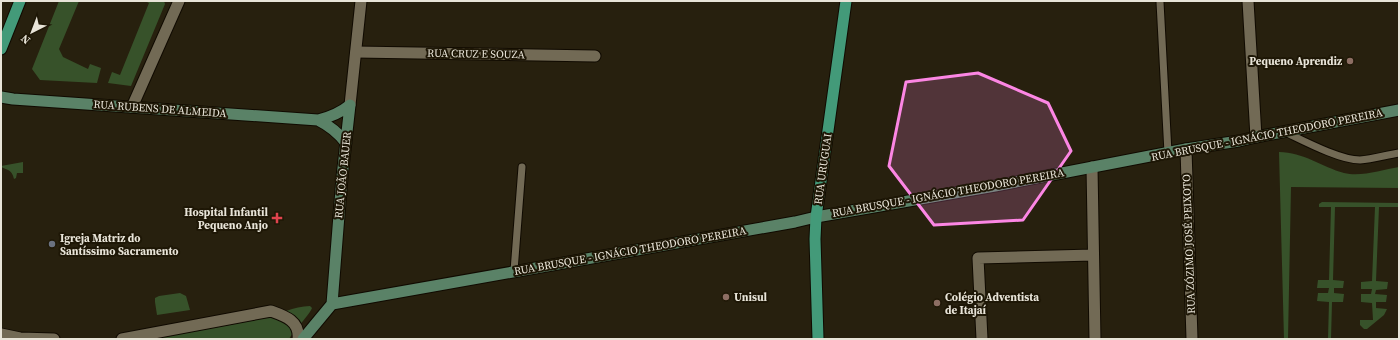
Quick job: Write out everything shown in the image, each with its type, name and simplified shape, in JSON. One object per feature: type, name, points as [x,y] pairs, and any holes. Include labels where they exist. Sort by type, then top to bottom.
[{"type":"main road","points":[[1,49],[20,1]]},
{"type":"main road","name":"RUA URUGUAI","points":[[818,339],[815,239],[816,217],[846,1]]},
{"type":"main road","name":"RUA RUBENS DE ALMEIDA","points":[[1,97],[318,120],[335,115],[350,106]]},
{"type":"main road","name":"RUA JOÃO BAUER","points":[[332,304],[350,106]]},
{"type":"main road","name":"RUA BRUSQUE - IGNÁCIO THEODORO PEREIRA","points":[[332,304],[995,186],[1399,110]]},
{"type":"main road","name":"RUA RUBENS DE ALMEIDA","points":[[318,120],[329,125],[346,143]]},
{"type":"main road","points":[[303,339],[332,304]]},
{"type":"street","points":[[132,107],[179,1]]},
{"type":"street","name":"RUA JOÃO BAUER","points":[[350,106],[361,1]]},
{"type":"street","points":[[1248,1],[1256,137]]},
{"type":"street","name":"RUA CRUZ E SOUZA","points":[[356,52],[595,56]]},
{"type":"street","name":"RUA ZÓZIMO JOSÉ PEIXOTO","points":[[1186,149],[1192,339]]},
{"type":"street","points":[[1092,167],[1095,339]]},
{"type":"street","points":[[982,339],[978,258],[1093,255]]},
{"type":"street","points":[[122,339],[271,311],[284,316],[293,322],[299,333],[298,339]]},
{"type":"street","points":[[1,334],[20,338],[54,339]]},
{"type":"lane","points":[[1160,2],[1168,153]]},
{"type":"lane","points":[[1285,132],[1308,144],[1341,157],[1359,160],[1399,153]]},
{"type":"lane","points":[[514,272],[522,166]]},
{"type":"highlighted area","points":[[978,73],[1048,103],[1071,151],[1023,220],[934,225],[889,166],[906,82]]},
{"type":"green space","points":[[59,1],[79,1],[59,49],[63,57],[88,69],[90,64],[101,68],[97,83],[40,80],[32,69]]},
{"type":"green space","points":[[145,1],[164,1],[165,4],[131,86],[108,83],[112,72],[120,75],[149,3]]},
{"type":"green space","points":[[1279,152],[1296,154],[1344,173],[1351,174],[1372,173],[1399,167],[1399,188],[1291,187],[1288,339],[1284,339]]},
{"type":"green space","points":[[23,162],[23,173],[17,173],[16,178],[14,179],[11,172],[1,167],[1,166]]},
{"type":"green space","points":[[1322,202],[1399,203],[1399,207],[1379,207],[1376,281],[1388,282],[1387,289],[1376,290],[1375,294],[1387,295],[1386,302],[1376,302],[1376,308],[1387,309],[1384,315],[1367,329],[1364,329],[1360,325],[1360,320],[1373,320],[1372,303],[1361,302],[1361,294],[1371,294],[1372,289],[1361,289],[1361,282],[1372,281],[1375,207],[1335,207],[1333,280],[1344,281],[1343,288],[1334,288],[1334,293],[1344,294],[1343,302],[1332,302],[1331,339],[1328,339],[1329,302],[1317,301],[1318,293],[1328,293],[1329,288],[1317,288],[1318,280],[1329,280],[1331,207],[1319,207],[1319,204]]},
{"type":"green space","points":[[180,293],[186,296],[190,310],[157,315],[155,298]]},
{"type":"green space","points":[[310,306],[312,308],[311,311],[289,339],[148,339],[220,327],[269,317],[298,307]]},
{"type":"place","name":"Pequeno Aprendiz","points":[[1350,61]]},
{"type":"place","name":"Hospital Infantil Pequeno Anjo","points":[[277,218]]},
{"type":"place","name":"Igreja Matriz do Santíssimo Sacramento","points":[[52,244]]},
{"type":"place","name":"Unisul","points":[[726,297]]},
{"type":"place","name":"Colégio Adventista de Itajaí","points":[[937,303]]}]
